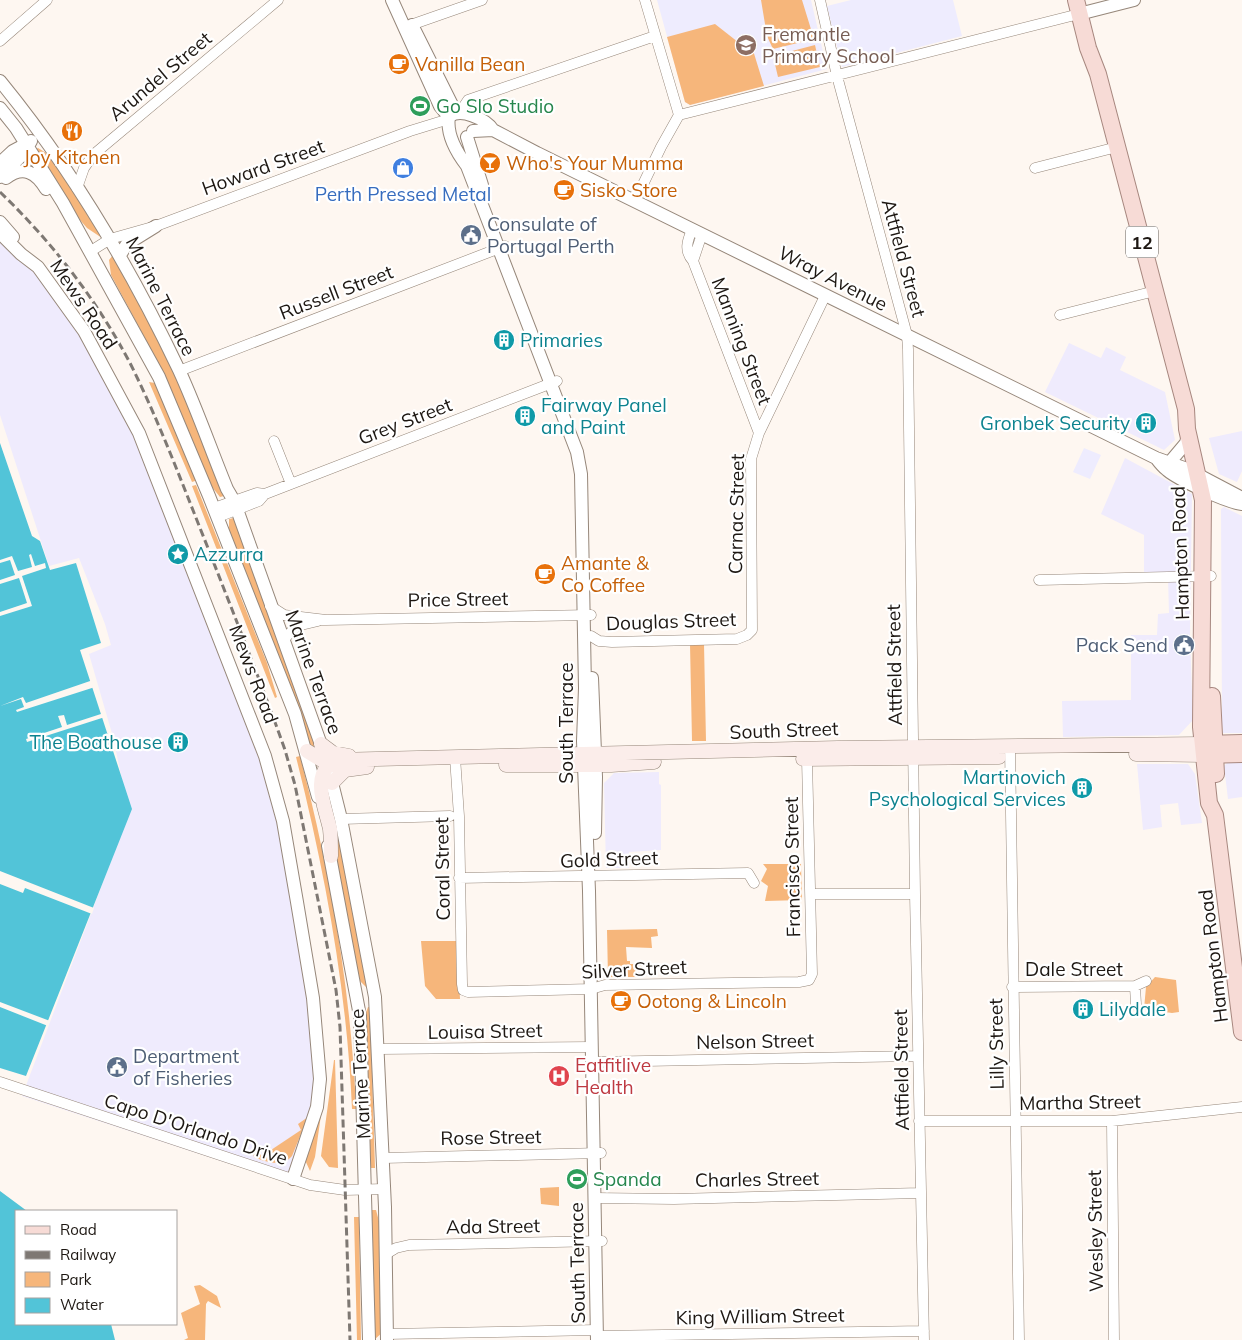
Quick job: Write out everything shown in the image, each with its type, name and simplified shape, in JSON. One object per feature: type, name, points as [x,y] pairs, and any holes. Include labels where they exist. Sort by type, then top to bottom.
[{"type":"main road","name":"Hampton Road","points":[[1081,7],[1094,42],[1098,74],[1116,146],[1186,409],[1188,435],[1206,484]]},
{"type":"main road","name":"Hampton Road","points":[[1186,409],[1196,427],[1206,484],[1208,749],[1220,802],[1215,815],[1242,1032]]},
{"type":"main road","name":"South Street","points":[[590,760],[1208,749],[1242,743]]},
{"type":"main road","points":[[321,744],[333,753],[366,762]]},
{"type":"main road","name":"South Street","points":[[1208,749],[1242,754]]},
{"type":"main road","points":[[307,751],[328,764],[321,788],[330,833],[331,856]]},
{"type":"main road","name":"South Street","points":[[328,764],[336,760],[366,762],[808,759],[913,753]]},
{"type":"main road","points":[[332,784],[345,770],[366,762]]},
{"type":"street","points":[[0,41],[47,0]]},
{"type":"street","name":"Arundel Street","points":[[77,188],[84,168],[93,155],[278,0]]},
{"type":"street","name":"South Terrace","points":[[392,0],[408,26]]},
{"type":"street","name":"South Terrace","points":[[400,0],[408,26],[440,106],[455,118],[471,120],[470,134],[482,184],[502,248]]},
{"type":"street","points":[[408,26],[482,0]]},
{"type":"street","points":[[635,201],[679,114],[645,0]]},
{"type":"street","points":[[679,114],[837,76],[1081,7],[1134,0]]},
{"type":"street","name":"Attfield Street","points":[[823,1],[837,76],[907,335],[915,894],[924,1335]]},
{"type":"street","points":[[493,130],[458,136],[455,118],[468,100],[655,36]]},
{"type":"street","name":"Marine Terrace","points":[[0,81],[53,149],[120,255],[179,371],[235,505],[328,764],[341,819],[375,994],[379,1049],[386,1254],[384,1338]]},
{"type":"street","points":[[1,180],[24,157],[25,147],[33,133],[16,101]]},
{"type":"street","name":"Marine Terrace","points":[[0,108],[16,128],[25,147],[63,203],[159,377],[216,513],[295,714],[307,751],[331,856],[360,1016],[365,1134],[364,1190],[369,1340]]},
{"type":"street","name":"South Terrace","points":[[455,118],[455,149],[466,166],[502,248],[554,383],[579,462],[587,615],[600,1336]]},
{"type":"street","name":"Wray Avenue","points":[[455,118],[481,120],[490,124],[493,130],[825,296],[1156,458],[1170,462],[1242,504]]},
{"type":"street","name":"Howard Street","points":[[91,251],[110,239],[156,226],[410,131],[455,118]]},
{"type":"street","points":[[1035,168],[1116,146]]},
{"type":"street","points":[[0,163],[25,147],[53,149]]},
{"type":"street","points":[[1,180],[17,172],[30,171],[63,203]]},
{"type":"street","points":[[0,222],[28,252],[32,260]]},
{"type":"street","points":[[120,255],[126,244],[156,226]]},
{"type":"street","name":"Manning Street","points":[[697,232],[686,250],[759,432]]},
{"type":"street","name":"Mews Road","points":[[0,233],[20,254],[32,260],[84,331],[139,433],[265,756],[283,821],[299,911],[313,998],[320,1079],[317,1107],[293,1179]]},
{"type":"street","name":"Russell Street","points":[[179,371],[502,248]]},
{"type":"street","points":[[1060,315],[1155,291]]},
{"type":"street","name":"Carnac Street","points":[[752,630],[751,459],[759,432],[798,357],[825,296]]},
{"type":"street","name":"Grey Street","points":[[216,513],[257,493],[265,494],[292,484],[554,383]]},
{"type":"street","points":[[1170,462],[1186,443],[1188,435]]},
{"type":"street","points":[[274,441],[292,484]]},
{"type":"street","name":"Wray Avenue","points":[[1156,458],[1167,470],[1242,498]]},
{"type":"street","points":[[1039,580],[1206,576]]},
{"type":"street","name":"Price Street","points":[[270,606],[284,615],[326,620],[587,615]]},
{"type":"street","name":"South Terrace","points":[[587,615],[591,636],[590,760]]},
{"type":"street","name":"Price Street","points":[[283,640],[297,626],[326,620]]},
{"type":"street","name":"Douglas Street","points":[[591,636],[599,641],[612,642],[736,639],[748,635],[752,630]]},
{"type":"street","name":"Lilly Street","points":[[1010,752],[1012,987],[1020,1340]]},
{"type":"street","name":"Francisco Street","points":[[808,759],[812,974]]},
{"type":"street","name":"Coral Street","points":[[455,761],[459,816],[462,981]]},
{"type":"street","points":[[341,819],[450,816]]},
{"type":"street","name":"Gold Street","points":[[459,878],[748,873],[754,883]]},
{"type":"street","points":[[811,894],[915,894]]},
{"type":"street","name":"Silver Street","points":[[462,981],[462,988],[468,992],[799,982],[809,980],[812,974]]},
{"type":"street","name":"Dale Street","points":[[1012,987],[1135,986],[1146,981]]},
{"type":"street","name":"Dale Street","points":[[1135,986],[1136,1005]]},
{"type":"street","name":"South Terrace","points":[[594,987],[592,1047],[596,1062]]},
{"type":"street","name":"Louisa Street","points":[[379,1049],[592,1047]]},
{"type":"street","name":"Nelson Street","points":[[596,1062],[918,1056]]},
{"type":"street","name":"Capo D'Orlando Drive","points":[[0,1082],[310,1185],[364,1190],[384,1189]]},
{"type":"street","name":"Martha Street","points":[[919,1121],[1112,1121],[1242,1108]]},
{"type":"street","name":"Wesley Street","points":[[1112,1121],[1114,1340]]},
{"type":"street","name":"Rose Street","points":[[383,1158],[597,1153]]},
{"type":"street","name":"Charles Street","points":[[598,1198],[921,1193]]},
{"type":"street","name":"Ada Street","points":[[386,1254],[396,1248],[409,1245],[598,1241]]},
{"type":"street","name":"King William Street","points":[[384,1338],[924,1335]]},
{"type":"shaded area","name":"Fremantle Primary School","points":[[657,0],[811,0],[827,69],[690,105],[685,102]]},
{"type":"shaded area","name":"Fremantle Primary School","points":[[851,0],[953,0],[962,36],[842,67],[827,6]]},
{"type":"shaded area","points":[[0,239],[32,268],[130,403],[167,486],[276,769],[307,921],[325,1077],[294,1185],[22,1096],[128,816],[128,808],[113,737],[89,654],[111,645],[105,624],[79,558],[49,566],[0,415]]},
{"type":"shaded area","points":[[1069,343],[1101,358],[1106,347],[1126,357],[1120,370],[1165,392],[1175,440],[1164,450],[1045,392]]},
{"type":"shaded area","points":[[1242,431],[1242,471],[1237,482],[1219,474],[1209,438]]},
{"type":"shaded area","points":[[1084,448],[1101,455],[1090,479],[1073,472]]},
{"type":"shaded area","points":[[1125,458],[1192,494],[1190,638],[1193,720],[1179,735],[1063,737],[1062,701],[1131,700],[1131,635],[1157,635],[1158,614],[1169,613],[1168,577],[1144,578],[1144,535],[1101,514]]},
{"type":"shaded area","points":[[1224,507],[1242,516],[1242,733],[1223,733],[1222,723],[1221,509]]},
{"type":"shaded area","points":[[1242,762],[1242,797],[1228,799],[1224,766],[1227,763]]},
{"type":"shaded area","points":[[1137,764],[1188,764],[1195,774],[1202,823],[1181,825],[1178,803],[1160,805],[1162,827],[1143,830]]},
{"type":"shaded area","points":[[659,772],[659,784],[661,785],[661,850],[629,852],[629,868],[606,868],[604,783],[614,773]]},
{"type":"green space","points":[[761,0],[802,0],[814,39],[773,49],[767,36]]},
{"type":"green space","points":[[715,24],[743,46],[752,47],[764,86],[690,105],[685,102],[667,37]]},
{"type":"green space","points":[[815,45],[820,67],[778,77],[773,56]]},
{"type":"green space","points":[[38,148],[51,156],[102,238],[87,228],[80,220],[36,149]]},
{"type":"green space","points":[[113,255],[174,368],[224,496],[220,497],[212,487],[147,342],[111,275],[109,260]]},
{"type":"green space","points":[[149,382],[155,383],[198,480],[192,482]]},
{"type":"green space","points":[[196,485],[267,663],[277,697],[275,698],[192,486]]},
{"type":"green space","points":[[234,518],[322,754],[315,752],[308,741],[229,532],[229,519]]},
{"type":"green space","points":[[690,644],[704,644],[706,741],[692,741]]},
{"type":"green space","points":[[300,756],[330,887],[344,975],[356,1109],[352,1109],[340,976],[325,888],[296,757]]},
{"type":"green space","points":[[327,775],[368,989],[359,980],[338,874]]},
{"type":"green space","points":[[763,864],[801,864],[802,900],[765,901],[768,886],[761,881],[767,869]]},
{"type":"green space","points":[[657,929],[658,936],[651,937],[652,948],[626,947],[627,961],[630,961],[630,964],[642,964],[643,977],[608,977],[607,930]]},
{"type":"green space","points":[[421,941],[457,941],[460,999],[436,999],[425,986]]},
{"type":"green space","points":[[1155,977],[1176,980],[1179,1012],[1172,1013],[1144,1009],[1146,987]]},
{"type":"green space","points":[[368,1007],[370,1007],[375,1168],[369,1168],[364,1018]]},
{"type":"green space","points":[[334,1060],[338,1168],[329,1167],[321,1156]]},
{"type":"green space","points":[[322,1108],[315,1157],[310,1171],[305,1160]]},
{"type":"green space","points":[[308,1117],[292,1156],[288,1160],[274,1163],[254,1157],[253,1153],[256,1149],[262,1156],[301,1130],[298,1124]]},
{"type":"green space","points":[[559,1187],[559,1206],[541,1204],[540,1188]]},
{"type":"green space","points":[[369,1210],[376,1210],[380,1225],[384,1331],[374,1340]]},
{"type":"green space","points":[[354,1217],[359,1217],[361,1340],[357,1340]]},
{"type":"green space","points":[[200,1285],[217,1296],[221,1308],[208,1301],[206,1304],[205,1340],[184,1340],[188,1338],[181,1313],[200,1304],[194,1286]]},
{"type":"water","points":[[0,443],[32,536],[40,541],[50,570],[76,563],[101,643],[80,650],[132,809],[26,1076],[0,1068]]},
{"type":"water","points":[[0,1191],[26,1210],[15,1210],[15,1325],[111,1325],[115,1340],[0,1340]]},
{"type":"pier","points":[[31,554],[35,566],[45,563],[46,568],[22,576],[32,606],[0,616],[0,612],[27,603],[19,578],[0,584],[0,580],[15,575],[10,560],[0,563],[0,560],[12,556],[18,571],[32,567],[29,555]]},
{"type":"pier","points":[[93,680],[95,687],[17,712],[16,710],[24,707],[21,699],[0,706],[23,697],[26,703]]},
{"type":"pier","points":[[104,713],[105,717],[27,742],[26,739],[62,727],[58,716],[64,715],[67,725]]},
{"type":"pier","points":[[0,871],[94,908],[92,914],[25,888],[23,893],[0,884]]},
{"type":"pier","points":[[0,1002],[50,1021],[48,1026],[0,1007]]},
{"type":"railway","points":[[0,192],[38,231],[88,294],[130,363],[180,478],[285,750],[295,785],[336,990],[340,1027],[350,1340]]},
{"type":"place","name":"Fremantle Primary School","points":[[746,45]]},
{"type":"place","name":"Vanilla Bean","points":[[399,64]]},
{"type":"place","name":"Go Slo Studio","points":[[420,106]]},
{"type":"place","name":"Joy Kitchen","points":[[72,131]]},
{"type":"place","name":"Who's Your Mumma","points":[[490,163]]},
{"type":"place","name":"Perth Pressed Metal","points":[[403,168]]},
{"type":"place","name":"Sisko Store","points":[[564,190]]},
{"type":"place","name":"Consulate of Portugal Perth","points":[[471,235]]},
{"type":"place","name":"Primaries","points":[[504,340]]},
{"type":"place","name":"Fairway Panel and Paint","points":[[525,416]]},
{"type":"place","name":"Gronbek Security","points":[[1146,423]]},
{"type":"place","name":"Azzurra","points":[[178,554]]},
{"type":"place","name":"Amante & Co Coffee","points":[[545,574]]},
{"type":"place","name":"Pack Send","points":[[1184,645]]},
{"type":"place","name":"The Boathouse","points":[[178,742]]},
{"type":"place","name":"Martinovich Psychological Services","points":[[1082,788]]},
{"type":"place","name":"Ootong & Lincoln","points":[[621,1001]]},
{"type":"place","name":"Lilydale","points":[[1083,1009]]},
{"type":"place","name":"Department of Fisheries","points":[[117,1067]]},
{"type":"place","name":"Eatfitlive Health","points":[[559,1076]]},
{"type":"place","name":"Spanda","points":[[577,1179]]}]
